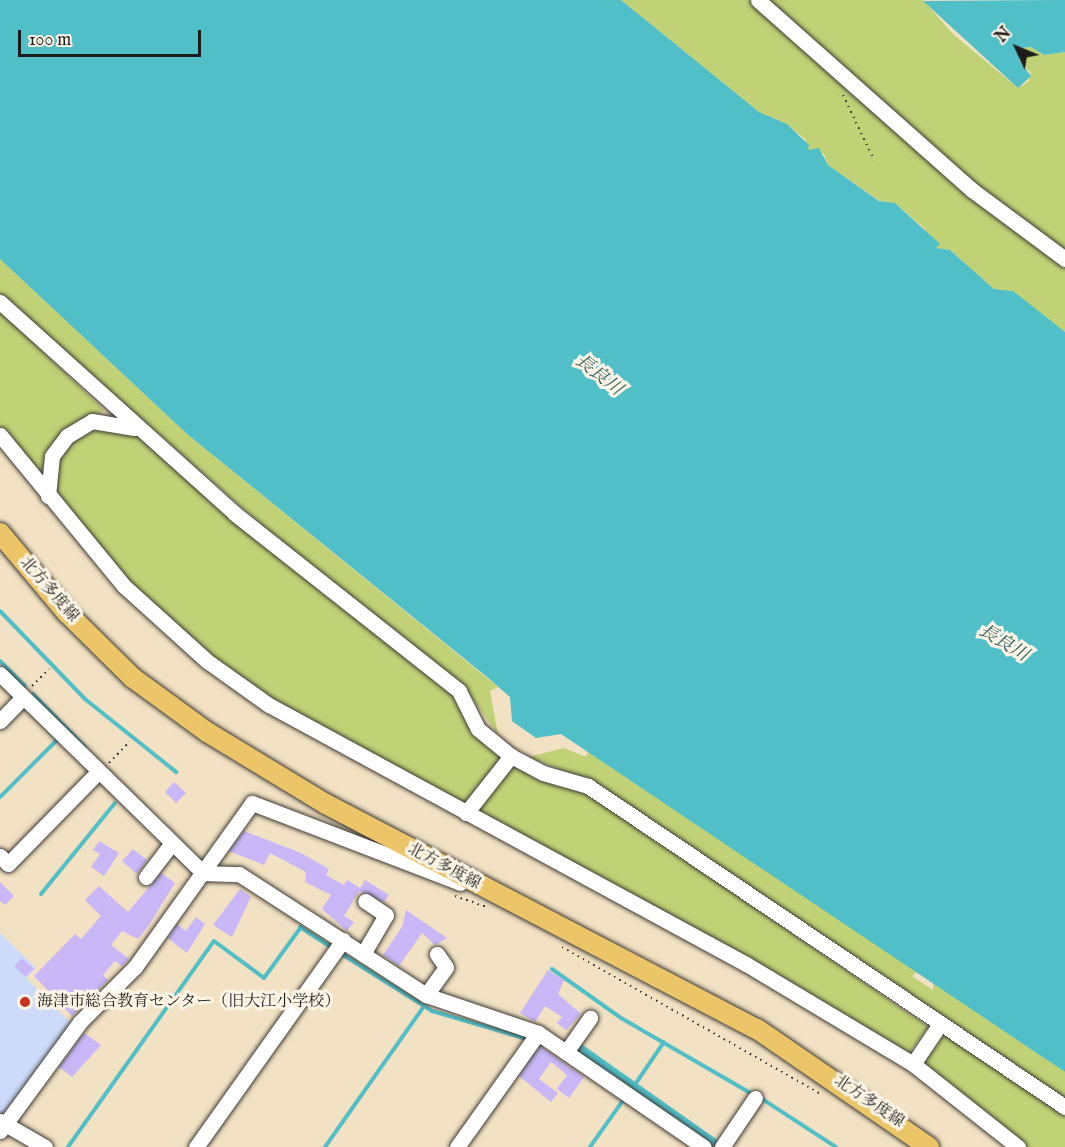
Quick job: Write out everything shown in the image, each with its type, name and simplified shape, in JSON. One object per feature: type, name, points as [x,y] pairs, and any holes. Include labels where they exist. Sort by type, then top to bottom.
[{"type":"main road","name":"北方多度線","points":[[0,533],[67,613],[133,678],[207,732],[493,901],[758,1029],[929,1147]]},
{"type":"street","points":[[758,0],[832,69],[972,190],[1065,259]]},
{"type":"street","points":[[0,302],[140,430],[366,621],[459,691],[478,729],[511,756],[543,773],[588,786],[1065,1107]]},
{"type":"street","points":[[48,496],[52,456],[77,428],[109,420],[140,430]]},
{"type":"street","points":[[0,435],[123,586],[207,661],[328,740],[746,964],[913,1064],[1018,1147]]},
{"type":"street","points":[[0,674],[203,873],[239,874],[338,947],[363,954],[426,995],[538,1032],[704,1147]]},
{"type":"street","points":[[0,721],[23,697]]},
{"type":"street","points":[[466,813],[511,756]]},
{"type":"street","points":[[3,864],[99,772]]},
{"type":"street","points":[[45,1147],[2,1125],[80,1022],[135,967],[252,803],[493,901]]},
{"type":"street","points":[[146,877],[172,843]]},
{"type":"street","points":[[363,954],[386,915],[365,901]]},
{"type":"street","points":[[196,1147],[338,947]]},
{"type":"street","points":[[426,995],[446,967],[437,954]]},
{"type":"street","points":[[566,1052],[590,1018]]},
{"type":"street","points":[[913,1064],[940,1024]]},
{"type":"street","points":[[457,1147],[538,1032]]},
{"type":"street","points":[[722,1147],[755,1098]]},
{"type":"path","points":[[832,69],[874,160]]},
{"type":"path","points":[[23,697],[49,669]]},
{"type":"path","points":[[99,772],[130,741]]},
{"type":"path","points":[[451,894],[493,901]]},
{"type":"path","points":[[552,941],[723,1034],[831,1100]]},
{"type":"shaded area","name":"海津市総合教育センター（旧大江小学校）","points":[[0,933],[36,968],[26,978],[73,1025],[7,1112],[0,1114]]},
{"type":"green space","points":[[621,0],[752,0],[1065,265],[1065,332],[1047,324],[1013,291],[994,289],[950,250],[935,248],[924,228],[895,203],[880,201],[828,165],[824,154],[807,150],[806,140],[787,124],[759,112]]},
{"type":"green space","points":[[769,0],[923,0],[953,34],[1018,88],[1028,82],[1031,73],[1019,60],[1020,48],[1031,47],[1044,55],[1065,52],[1065,252],[975,185]]},
{"type":"green space","points":[[0,259],[187,434],[498,687],[490,691],[498,735],[465,688],[321,577],[0,294]]},
{"type":"green space","points":[[0,311],[104,410],[48,455],[40,475],[0,427]]},
{"type":"green space","points":[[89,428],[131,431],[232,520],[453,695],[502,758],[468,805],[271,701],[208,655],[127,582],[51,491],[54,458]]},
{"type":"green space","points":[[564,748],[586,757],[588,752],[917,972],[912,976],[933,990],[933,982],[1065,1072],[1065,1100],[597,783],[528,757]]},
{"type":"green space","points":[[510,764],[584,790],[928,1027],[908,1054],[477,811]]},
{"type":"green space","points":[[948,1036],[1065,1116],[1065,1147],[1027,1147],[923,1066],[942,1037]]},
{"type":"water","name":"長良川","points":[[0,0],[621,0],[759,112],[787,124],[809,145],[808,150],[819,148],[828,165],[879,201],[895,203],[940,244],[936,248],[950,250],[994,289],[1013,291],[1065,332],[1065,1072],[561,734],[536,738],[512,721],[510,697],[187,434],[0,259]]},
{"type":"water","points":[[1065,0],[1065,52],[1044,55],[1031,47],[1020,48],[1019,60],[1031,76],[1018,88],[923,1]]},
{"type":"water","points":[[580,1043],[719,1141],[713,1147],[575,1050]]},
{"type":"building","points":[[174,782],[186,793],[176,803],[165,792]]},
{"type":"building","points":[[244,831],[301,853],[329,869],[326,875],[344,885],[347,880],[360,888],[365,880],[389,895],[384,902],[359,891],[344,916],[354,922],[347,931],[322,909],[331,895],[305,882],[306,872],[270,853],[264,865],[229,851]]},
{"type":"building","points":[[99,841],[119,853],[104,876],[91,867],[100,854],[93,850]]},
{"type":"building","points":[[133,849],[147,860],[137,874],[122,861]]},
{"type":"building","points":[[161,873],[175,883],[149,925],[138,939],[122,931],[111,945],[129,959],[122,966],[115,961],[103,975],[108,980],[72,1016],[34,976],[75,934],[81,939],[101,916],[85,900],[99,886],[128,912]]},
{"type":"building","points":[[0,882],[14,896],[5,905],[0,901]]},
{"type":"building","points":[[240,889],[251,897],[232,937],[213,925]]},
{"type":"building","points":[[406,910],[447,938],[435,945],[422,933],[399,966],[383,955],[402,927]]},
{"type":"building","points":[[196,917],[205,924],[187,953],[168,938],[177,924],[186,931]]},
{"type":"building","points":[[22,958],[34,969],[26,977],[14,966]]},
{"type":"building","points":[[548,970],[564,980],[558,994],[581,1014],[566,1030],[557,1023],[562,1017],[545,1006],[535,1022],[520,1013]]},
{"type":"building","points":[[84,1033],[101,1045],[72,1077],[59,1067]]},
{"type":"building","points":[[540,1046],[584,1077],[569,1098],[557,1089],[567,1075],[551,1062],[539,1079],[558,1093],[551,1102],[519,1076]]},
{"type":"waterway","points":[[0,611],[85,699],[176,772]]},
{"type":"waterway","points":[[0,661],[25,686]]},
{"type":"waterway","points":[[33,694],[85,747]]},
{"type":"waterway","points":[[0,797],[57,740]]},
{"type":"waterway","points":[[41,894],[115,803]]},
{"type":"waterway","points":[[300,927],[334,949]]},
{"type":"waterway","points":[[68,1147],[214,941],[264,978],[301,927]]},
{"type":"waterway","points":[[340,953],[432,1011],[524,1038]]},
{"type":"waterway","points":[[552,969],[621,1018],[752,1094]]},
{"type":"waterway","points":[[325,1147],[424,1006]]},
{"type":"waterway","points":[[634,1086],[664,1042]]},
{"type":"waterway","points":[[759,1097],[836,1147]]},
{"type":"waterway","points":[[590,1147],[624,1099]]},
{"type":"place","name":"海津市総合教育センター（旧大江小学校）","points":[[25,1002]]}]
